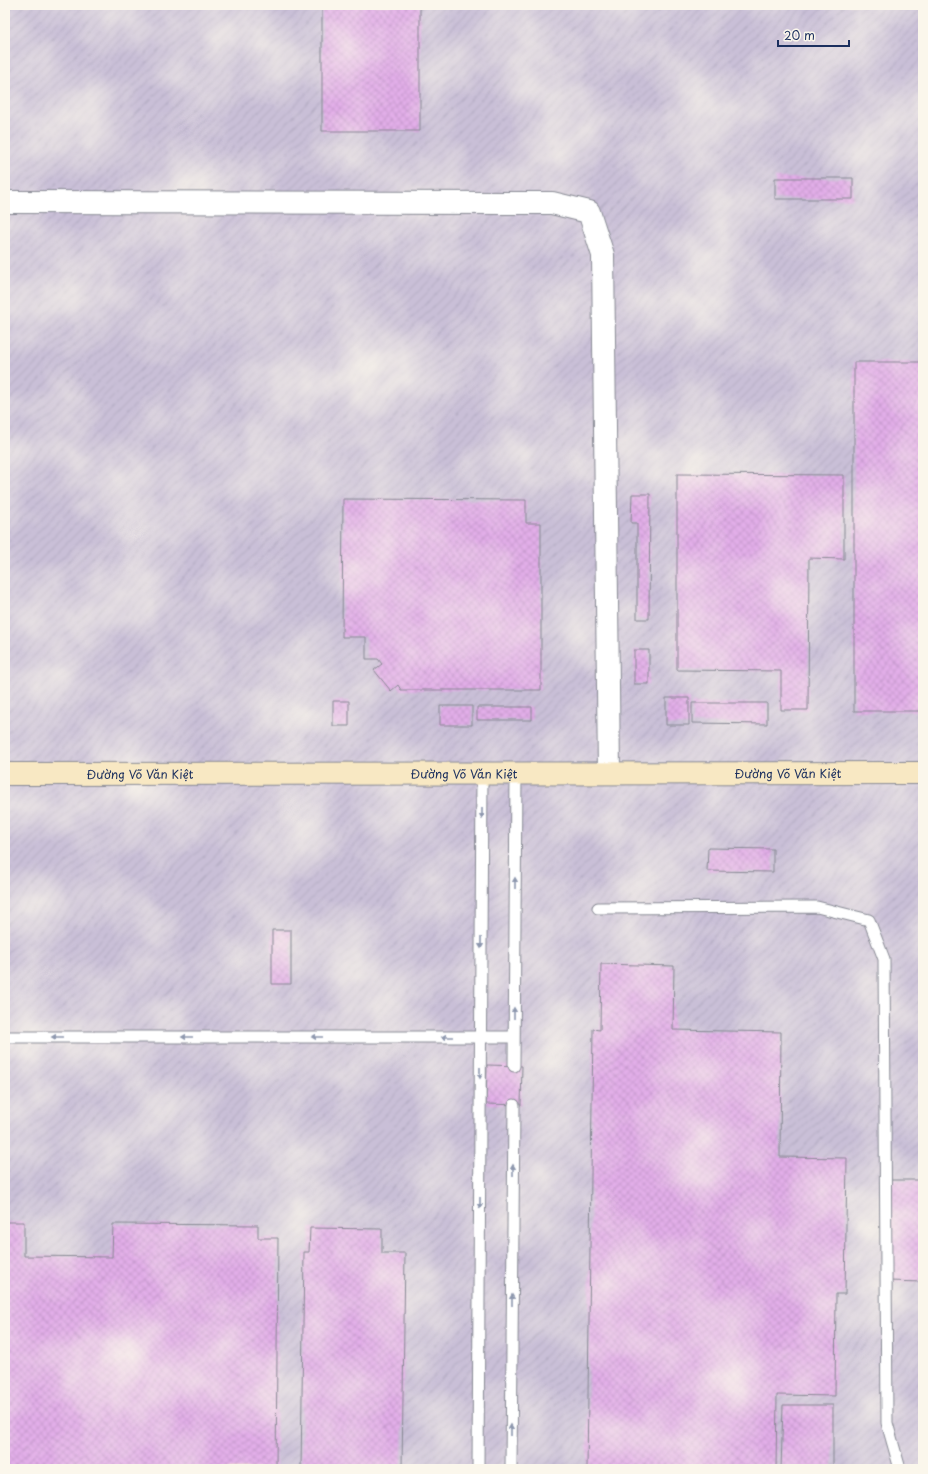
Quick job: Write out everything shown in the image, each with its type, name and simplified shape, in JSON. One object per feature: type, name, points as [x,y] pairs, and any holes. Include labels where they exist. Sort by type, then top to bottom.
[{"type":"street","points":[[5,202],[552,203],[589,212],[603,255],[609,773]]},
{"type":"street","name":"Đường Võ Văn Kiệt","points":[[5,774],[923,773]]},
{"type":"lane","points":[[514,1066],[516,773]]},
{"type":"lane","points":[[478,1469],[482,774]]},
{"type":"lane","points":[[598,908],[817,907],[869,920],[884,959],[887,1423],[900,1469]]},
{"type":"lane","points":[[5,1036],[514,1037]]},
{"type":"lane","points":[[511,1469],[514,1105]]},
{"type":"shaded area","points":[[5,5],[923,5],[923,1469],[5,1469]]},
{"type":"building","points":[[322,5],[420,5],[420,131],[322,131]]},
{"type":"building","points":[[775,178],[853,178],[853,199],[775,199]]},
{"type":"building","points":[[854,362],[923,362],[923,711],[854,711]]},
{"type":"building","points":[[677,474],[844,475],[844,559],[809,558],[808,710],[781,710],[781,671],[677,670]]},
{"type":"building","points":[[632,494],[650,494],[649,619],[637,619],[637,523],[631,523]]},
{"type":"building","points":[[343,499],[526,500],[526,523],[541,523],[541,690],[401,690],[398,685],[391,691],[374,670],[382,664],[378,659],[366,659],[366,637],[342,637]]},
{"type":"building","points":[[634,650],[649,650],[649,684],[634,684]]},
{"type":"building","points":[[666,698],[689,698],[689,725],[666,725]]},
{"type":"building","points":[[333,701],[349,701],[349,726],[333,726]]},
{"type":"building","points":[[692,703],[767,703],[767,724],[692,723]]},
{"type":"building","points":[[440,706],[472,706],[472,725],[440,725]]},
{"type":"building","points":[[477,707],[532,707],[532,720],[477,720]]},
{"type":"building","points":[[708,848],[773,849],[773,872],[707,871]]},
{"type":"building","points":[[272,930],[291,930],[291,984],[272,984]]},
{"type":"building","points":[[601,964],[674,966],[673,1030],[781,1032],[780,1157],[847,1158],[845,1294],[836,1294],[835,1396],[777,1395],[776,1469],[587,1469],[593,1029],[600,1030]]},
{"type":"building","points":[[487,1065],[522,1066],[521,1105],[486,1104]]},
{"type":"building","points":[[890,1180],[923,1180],[923,1282],[888,1281]]},
{"type":"building","points":[[5,1222],[24,1222],[24,1256],[112,1257],[113,1224],[258,1225],[258,1238],[278,1238],[276,1469],[5,1469]]},
{"type":"building","points":[[310,1228],[382,1229],[382,1253],[405,1253],[402,1469],[301,1469],[304,1252],[309,1252]]},
{"type":"building","points":[[783,1405],[833,1405],[833,1469],[781,1469]]}]
